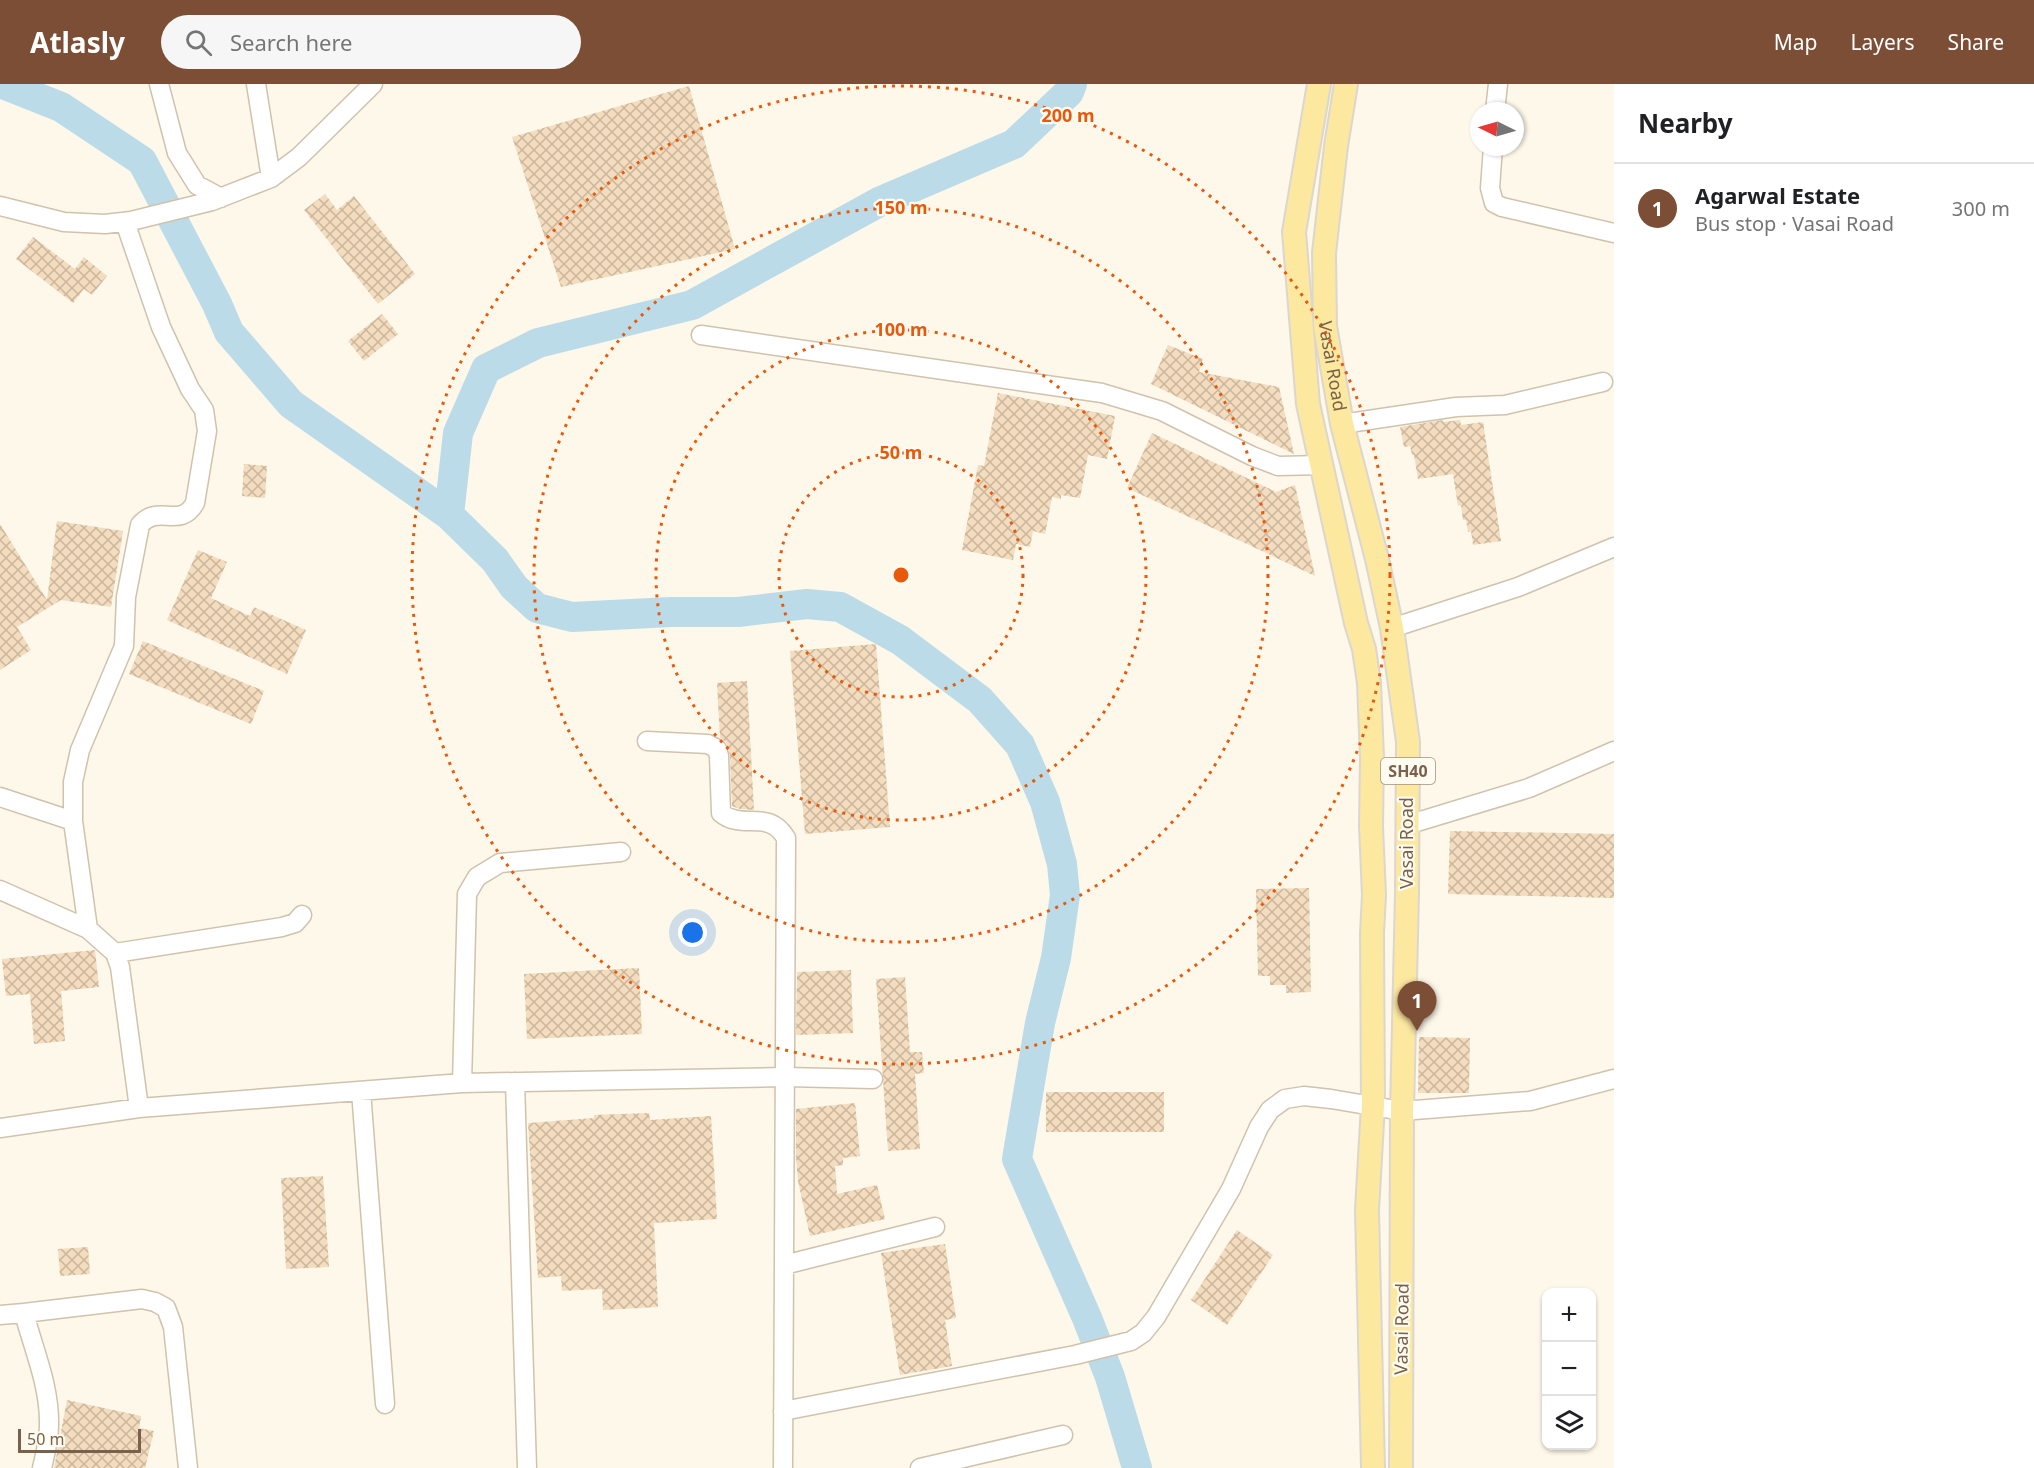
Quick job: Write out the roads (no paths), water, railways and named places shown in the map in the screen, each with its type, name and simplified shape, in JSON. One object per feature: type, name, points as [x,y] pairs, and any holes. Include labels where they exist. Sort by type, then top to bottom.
[{"type":"main road","name":"Vasai Road","points":[[1319,84],[1294,232],[1308,404],[1356,623],[1364,649],[1369,683],[1374,895],[1372,933],[1373,1105],[1367,1210],[1373,1468]]},
{"type":"main road","name":"Vasai Road","points":[[1346,84],[1336,146],[1324,264],[1325,326],[1342,424],[1377,559],[1392,628],[1408,742],[1402,1111],[1401,1468]]},
{"type":"street","points":[[159,84],[177,153],[197,185],[216,199]]},
{"type":"street","points":[[255,84],[271,178]]},
{"type":"street","points":[[0,206],[64,222],[105,224],[128,221],[216,199],[271,178],[299,158],[373,84]]},
{"type":"street","points":[[1496,102],[1497,84]]},
{"type":"street","points":[[1492,156],[1490,188],[1494,203],[1502,207],[1614,232]]},
{"type":"street","points":[[88,929],[73,821],[73,782],[80,750],[124,646],[126,597],[140,525],[146,518],[156,515],[184,516],[190,512],[195,503],[207,431],[204,410],[190,389],[152,305],[128,221]]},
{"type":"street","points":[[701,335],[1102,393],[1162,411],[1252,456],[1278,466],[1322,465]]},
{"type":"street","points":[[1342,424],[1456,407],[1505,405],[1602,382]]},
{"type":"street","points":[[1392,628],[1518,587],[1614,547]]},
{"type":"street","points":[[647,741],[708,744],[717,749],[721,813],[728,819],[770,822],[780,827],[786,838],[783,1468]]},
{"type":"street","points":[[1407,825],[1529,788],[1614,751]]},
{"type":"street","points":[[0,797],[73,821]]},
{"type":"street","points":[[462,1083],[467,894],[477,877],[500,863],[621,852]]},
{"type":"street","points":[[0,891],[88,929],[115,952],[120,967],[139,1108]]},
{"type":"street","points":[[115,952],[282,927],[295,923],[302,915]]},
{"type":"street","points":[[0,1128],[139,1108],[462,1083],[786,1077],[873,1079]]},
{"type":"street","points":[[783,1411],[1075,1355],[1131,1341],[1143,1333],[1156,1317],[1231,1189],[1259,1127],[1270,1110],[1285,1099],[1304,1096],[1402,1111],[1530,1101],[1614,1079]]},
{"type":"street","points":[[515,1082],[527,1468]]},
{"type":"street","points":[[361,1091],[385,1404]]},
{"type":"street","points":[[784,1265],[935,1227]]},
{"type":"street","points":[[0,1315],[142,1299],[166,1308],[173,1327],[188,1468]]},
{"type":"street","points":[[24,1313],[48,1398],[50,1428],[42,1468]]},
{"type":"street","points":[[920,1468],[1063,1435]]},
{"type":"waterway","points":[[3,84],[61,107],[142,161],[217,304],[229,332],[291,404],[449,515],[495,560],[514,587],[537,608],[572,617],[671,612],[738,612],[807,604],[840,607],[900,640],[980,700],[1020,745],[1045,802],[1062,864],[1065,895],[1056,958],[1040,1023],[1017,1159],[1087,1318],[1110,1377],[1137,1468]]},
{"type":"waterway","points":[[449,515],[458,433],[486,369],[538,343],[692,305],[881,201],[1014,144],[1069,92],[1072,84]]},
{"type":"place","name":"Agarwal Estate","points":[[1417,1031]]}]
